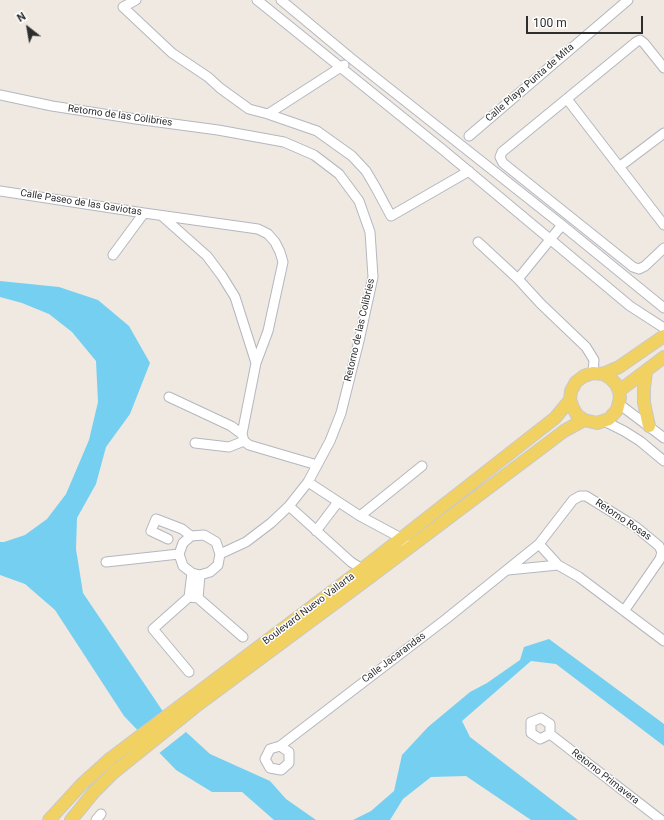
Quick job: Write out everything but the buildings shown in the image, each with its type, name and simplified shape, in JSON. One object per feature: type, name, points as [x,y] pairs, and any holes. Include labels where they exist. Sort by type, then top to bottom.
[{"type":"main road","name":"Boulevard Nuevo Vallarta","points":[[366,574],[401,538],[555,418],[570,400],[571,390],[576,382],[584,376],[598,374],[619,367],[664,336]]},
{"type":"main road","points":[[619,391],[664,357]]},
{"type":"main road","points":[[646,372],[644,403],[649,426]]},
{"type":"main road","points":[[570,400],[572,408],[577,415],[590,422],[604,421],[614,414],[619,404],[619,391],[616,384],[610,378],[598,374]]},
{"type":"main road","name":"Boulevard Nuevo Vallarta","points":[[71,820],[94,792],[134,749],[366,574],[409,548],[564,431],[584,420]]},
{"type":"main road","name":"Boulevard Nuevo Vallarta","points":[[49,820],[82,784],[111,758],[134,749]]},
{"type":"street","points":[[136,0],[124,7],[172,53],[208,77],[220,88],[249,109],[317,131],[352,156],[366,171],[391,216],[469,171]]},
{"type":"street","points":[[257,0],[469,171],[630,306],[664,328]]},
{"type":"street","points":[[280,0],[664,308]]},
{"type":"street","name":"Calle Playa Punta de Mita","points":[[469,136],[628,0]]},
{"type":"street","points":[[664,68],[644,43],[640,40],[636,42],[502,152],[500,157],[503,162],[633,266],[639,269],[645,266],[664,248]]},
{"type":"street","points":[[268,114],[341,68],[352,59]]},
{"type":"street","name":"Retorno de las Colibries","points":[[0,95],[52,106],[218,130],[284,142],[314,155],[339,174],[359,201],[370,232],[373,277],[341,413],[330,441],[308,482],[289,506],[271,523],[246,542],[220,554]]},
{"type":"street","points":[[567,99],[664,225]]},
{"type":"street","points":[[619,167],[664,133]]},
{"type":"street","name":"Calle Paseo de las Gaviotas","points":[[0,191],[258,229],[268,234],[275,242],[283,262],[268,331],[256,363],[243,438]]},
{"type":"street","points":[[114,255],[144,213]]},
{"type":"street","name":"Calle Paseo de las Gaviotas","points":[[162,216],[207,256],[222,276],[235,297],[256,363]]},
{"type":"street","points":[[518,279],[562,225]]},
{"type":"street","points":[[478,242],[518,279],[540,304],[586,348],[594,360],[598,374]]},
{"type":"street","points":[[169,397],[231,426],[249,445],[317,465]]},
{"type":"street","points":[[619,404],[664,438]]},
{"type":"street","points":[[604,421],[640,441],[664,461]]},
{"type":"street","points":[[195,443],[229,447],[243,438]]},
{"type":"street","points":[[360,516],[422,466]]},
{"type":"street","points":[[308,482],[360,516],[401,538],[409,548]]},
{"type":"street","name":"Retorno Rosas","points":[[539,544],[573,500],[580,496],[586,496],[636,527],[659,546],[662,552],[660,559],[624,611]]},
{"type":"street","points":[[316,531],[338,502]]},
{"type":"street","points":[[289,506],[366,574]]},
{"type":"street","points":[[168,539],[151,531],[156,519],[182,529],[191,536]]},
{"type":"street","points":[[204,535],[216,542],[220,554],[218,565],[210,572],[196,574],[182,566],[179,554],[183,544],[191,536],[204,535]]},
{"type":"street","points":[[539,544],[558,565],[579,577],[664,641]]},
{"type":"street","name":"Calle Jacarandas","points":[[280,746],[539,544]]},
{"type":"street","points":[[106,562],[179,554]]},
{"type":"street","points":[[507,570],[558,565]]},
{"type":"street","points":[[189,672],[153,630],[193,597],[196,574]]},
{"type":"street","points":[[193,597],[243,637]]},
{"type":"street","name":"Retorno Primavera","points":[[550,734],[661,820]]},
{"type":"water","points":[[0,281],[59,287],[98,300],[129,326],[150,363],[130,414],[106,447],[96,484],[77,518],[76,549],[83,593],[162,710],[210,754],[270,781],[286,799],[316,820],[274,820],[242,792],[212,792],[176,770],[124,716],[55,610],[25,584],[0,575],[0,542],[25,535],[47,519],[66,494],[89,440],[98,402],[96,361],[72,332],[49,314],[22,303],[0,297]]},
{"type":"water","points":[[549,639],[664,724],[664,746],[556,664],[531,661],[462,721],[470,737],[578,820],[531,820],[466,776],[431,777],[403,799],[390,820],[353,820],[371,811],[394,791],[402,755],[428,727],[470,692],[487,683],[520,660],[524,647]]},
{"type":"pier","points":[[179,723],[186,732],[158,754],[144,739]]}]
